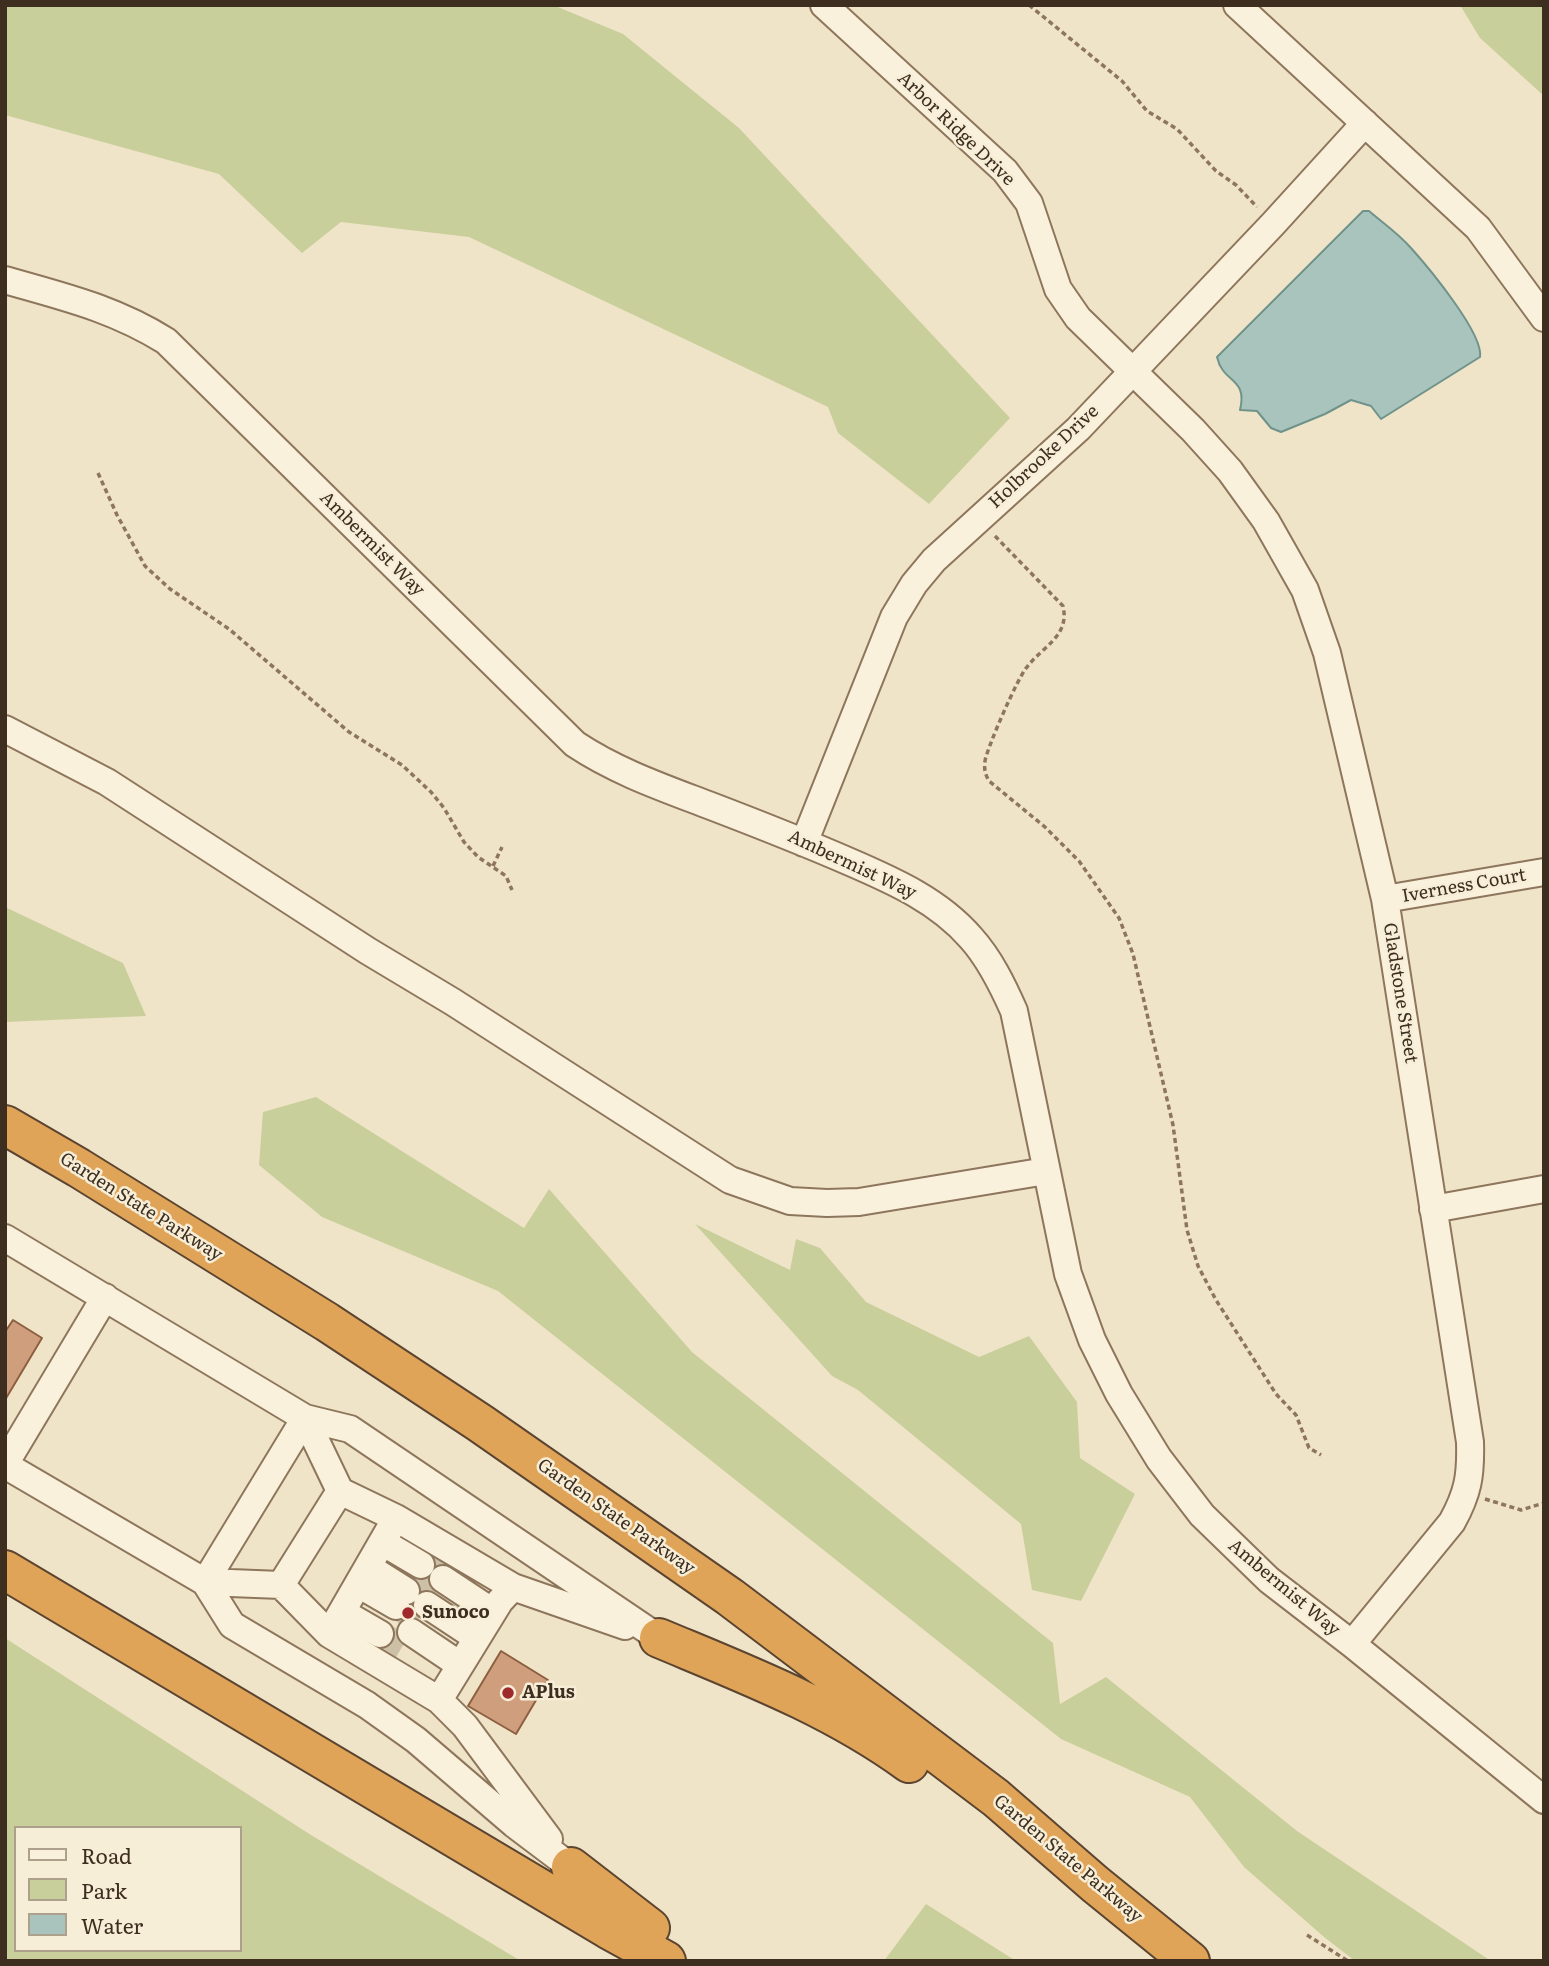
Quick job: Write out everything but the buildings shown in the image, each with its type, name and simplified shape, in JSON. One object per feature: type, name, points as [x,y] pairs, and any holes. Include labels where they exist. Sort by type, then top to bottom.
[{"type":"highway","name":"Garden State Parkway","points":[[5,1125],[327,1322],[730,1597],[996,1798],[1095,1884],[1190,1961]]},
{"type":"highway","points":[[5,1570],[608,1929],[667,1961]]},
{"type":"highway","points":[[659,1638],[788,1692],[837,1716],[878,1741],[1019,1844],[1095,1884]]},
{"type":"highway","points":[[571,1867],[657,1933],[688,1961]]},
{"type":"street","name":"Arbor Ridge Drive","points":[[824,5],[1004,172],[1029,203],[1058,289],[1078,318],[1132,371]]},
{"type":"street","points":[[1237,5],[1478,228],[1544,318]]},
{"type":"street","name":"Holbrooke Drive","points":[[804,843],[894,617],[914,584],[934,560],[1078,429],[1365,123]]},
{"type":"street","name":"Ambermist Way","points":[[5,280],[100,308],[136,322],[166,341],[550,722],[593,757],[631,776],[804,843],[902,885],[937,907],[971,938],[1000,980],[1014,1011],[1068,1274],[1092,1340],[1119,1394],[1159,1459],[1202,1515],[1269,1580],[1544,1800]]},
{"type":"street","name":"Gladstone Street","points":[[1132,371],[1193,430],[1230,471],[1266,521],[1305,590],[1327,653],[1385,899],[1470,1442],[1471,1473],[1466,1492],[1452,1522],[1352,1644]]},
{"type":"street","points":[[5,729],[107,782],[730,1180],[790,1201],[827,1203],[859,1202],[1046,1171]]},
{"type":"street","name":"Iverness Court","points":[[1385,899],[1544,872]]},
{"type":"street","points":[[1433,1209],[1544,1188]]},
{"type":"street","points":[[5,1238],[305,1418],[350,1429],[659,1638]]},
{"type":"street","points":[[105,1297],[5,1465],[205,1582],[232,1625],[367,1705],[416,1740],[514,1824],[571,1867]]},
{"type":"street","points":[[305,1418],[340,1491],[362,1577],[473,1645],[659,1638]]},
{"type":"street","points":[[205,1582],[305,1418]]},
{"type":"street","points":[[281,1585],[340,1491]]},
{"type":"street","points":[[205,1582],[281,1585],[362,1577],[473,1645]]},
{"type":"street","points":[[362,1577],[473,1645]]},
{"type":"street","points":[[362,1577],[473,1645]]},
{"type":"street","points":[[362,1577],[473,1645]]},
{"type":"street","points":[[473,1645],[465,1726],[571,1867]]},
{"type":"path","points":[[1028,5],[1122,81],[1147,111],[1177,130],[1273,224]]},
{"type":"path","points":[[98,473],[145,566],[170,589],[229,629],[349,732],[402,765],[438,800],[464,842],[478,857],[506,876],[512,890]]},
{"type":"path","points":[[979,519],[1063,606],[1066,617],[1062,631],[1025,668],[988,747],[985,773],[989,781],[1045,827],[1079,861],[1119,918],[1133,954],[1173,1125],[1185,1216],[1198,1266],[1216,1300],[1276,1394],[1296,1415],[1309,1448],[1321,1455]]},
{"type":"path","points":[[493,866],[502,847]]},
{"type":"path","points":[[1466,1492],[1521,1510],[1544,1503]]},
{"type":"path","points":[[1307,1935],[1348,1961]]},
{"type":"green space","points":[[5,5],[553,5],[623,34],[739,128],[1010,418],[929,504],[838,433],[828,407],[469,237],[341,222],[302,253],[219,174],[5,115]]},
{"type":"green space","points":[[1460,5],[1544,5],[1544,96],[1480,38]]},
{"type":"green space","points":[[5,907],[123,963],[146,1016],[5,1022]]},
{"type":"green space","points":[[316,1097],[524,1228],[549,1189],[692,1352],[1053,1643],[1060,1704],[1106,1677],[1297,1831],[1491,1961],[1355,1961],[1244,1867],[1190,1797],[1061,1739],[498,1291],[322,1217],[259,1165],[263,1112]]},
{"type":"green space","points":[[695,1224],[790,1270],[796,1239],[820,1248],[866,1302],[979,1357],[1029,1336],[1077,1402],[1080,1458],[1135,1494],[1081,1601],[1032,1590],[1021,1524],[858,1390],[832,1376]]},
{"type":"green space","points":[[5,1638],[311,1835],[521,1961],[5,1961]]},
{"type":"green space","points":[[926,1904],[1016,1961],[884,1961]]},
{"type":"water","points":[[1363,211],[1369,211],[1396,233],[1430,270],[1464,317],[1479,346],[1480,357],[1381,419],[1371,406],[1351,400],[1281,432],[1271,428],[1257,411],[1240,410],[1241,392],[1224,372],[1217,357]]},
{"type":"tunnel","points":[[427,1555],[449,1569]]},
{"type":"tunnel","points":[[413,1579],[435,1592]]},
{"type":"tunnel","points":[[396,1606],[419,1620]]},
{"type":"tunnel","points":[[380,1634],[402,1647]]},
{"type":"place","name":"Sunoco","points":[[408,1613]]},
{"type":"place","name":"APlus","points":[[508,1693]]}]
